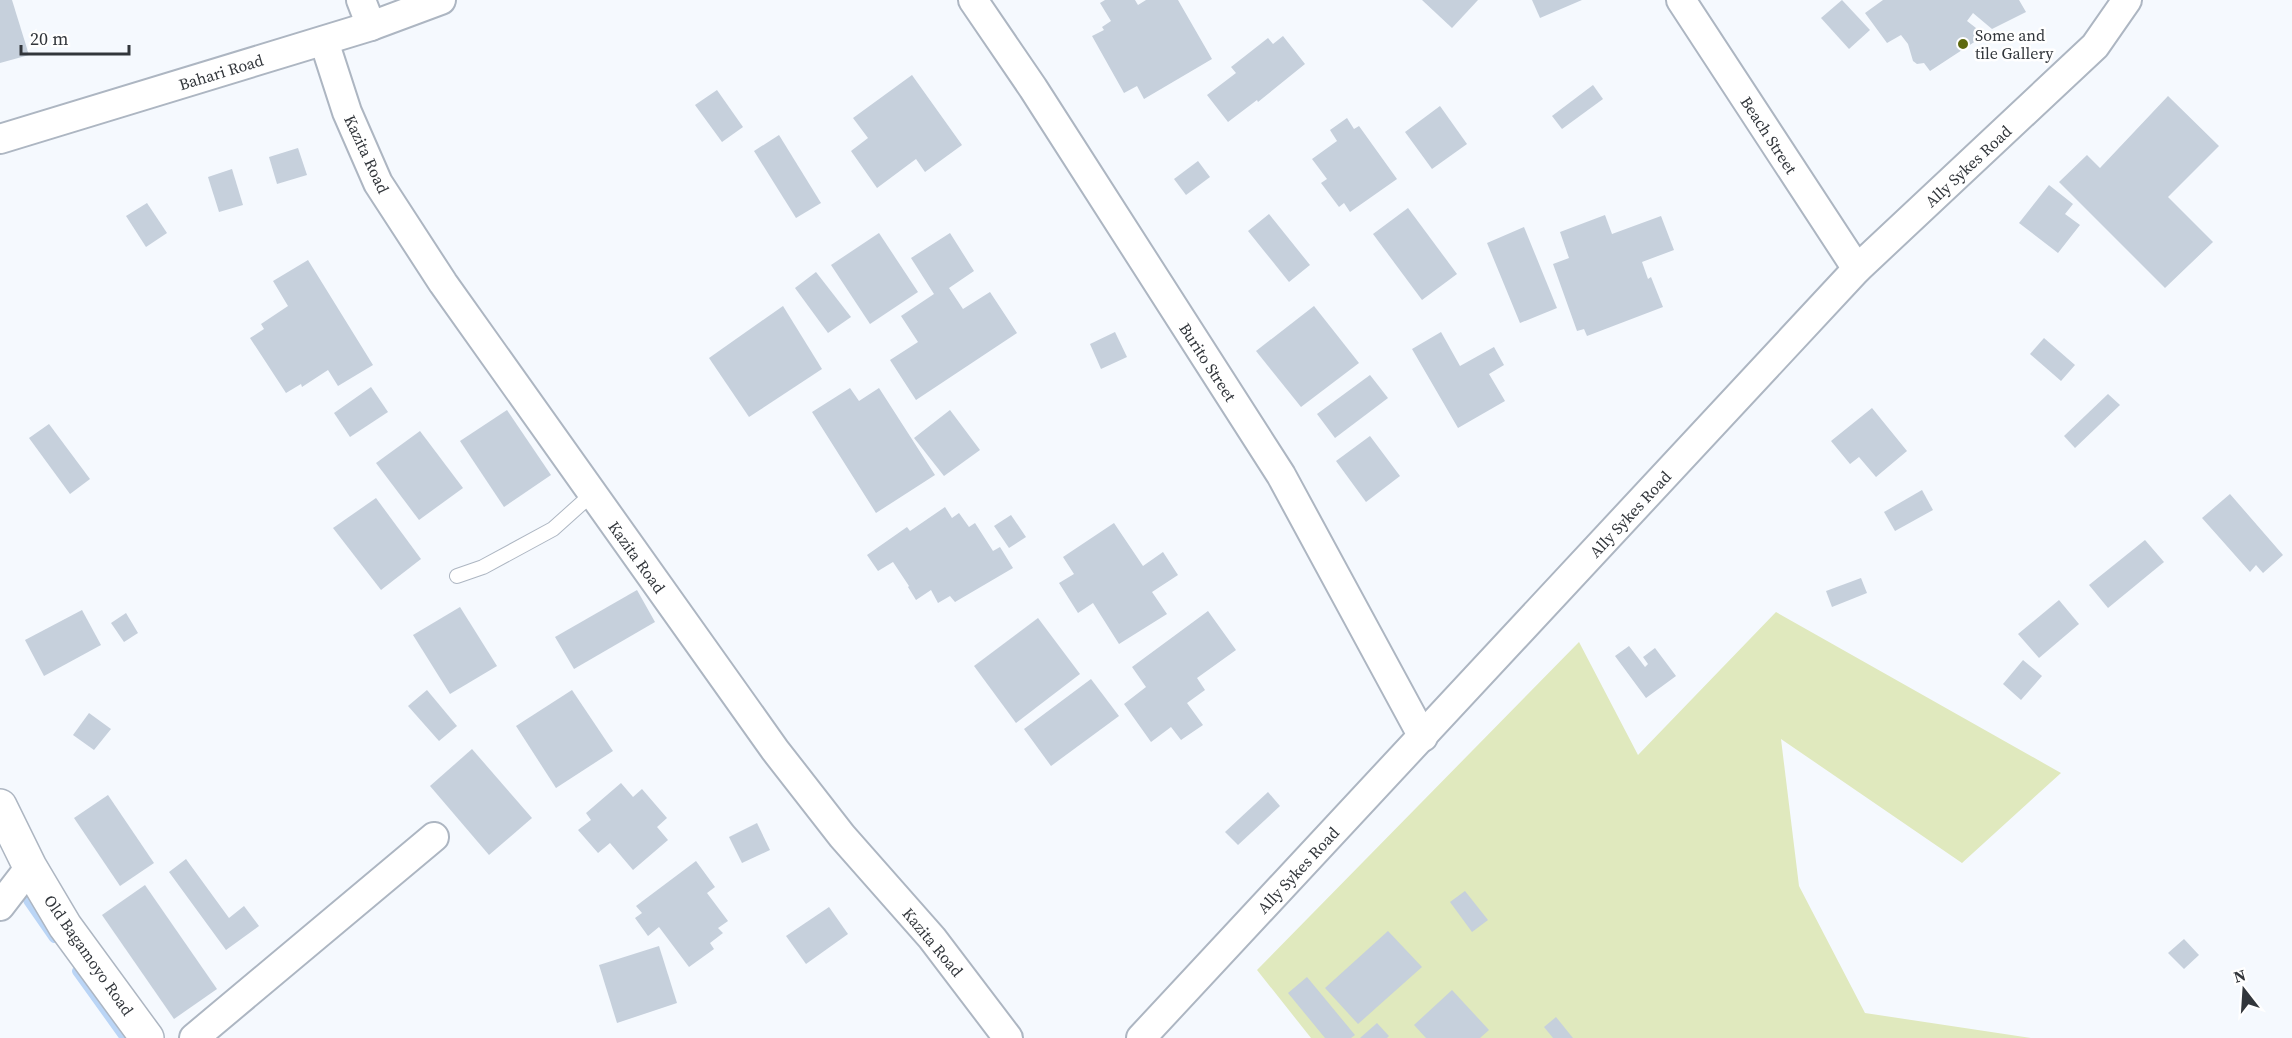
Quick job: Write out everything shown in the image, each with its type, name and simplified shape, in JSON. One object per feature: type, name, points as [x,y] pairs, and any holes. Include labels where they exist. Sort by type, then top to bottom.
[{"type":"main road","name":"Old Bagamoyo Road","points":[[0,807],[30,867],[65,927],[147,1038]]},
{"type":"street","points":[[361,0],[371,26]]},
{"type":"street","name":"Bahari Road","points":[[0,139],[324,41],[441,0]]},
{"type":"street","name":"Burito Street","points":[[973,0],[1033,88],[1281,475],[1423,737]]},
{"type":"street","name":"Beach Street","points":[[1681,0],[1857,269]]},
{"type":"street","name":"Ally Sykes Road","points":[[1141,1038],[1857,269],[2095,46],[2127,0]]},
{"type":"street","name":"Kazita Road","points":[[324,41],[347,112],[378,183],[443,283],[775,750],[842,836],[932,938],[1008,1038]]},
{"type":"street","points":[[194,1038],[434,837]]},
{"type":"street","points":[[0,906],[30,867]]},
{"type":"lane","points":[[457,576],[483,567],[553,529],[592,494]]},
{"type":"green space","points":[[1776,612],[2061,773],[1962,863],[1781,739],[1799,886],[1865,1013],[2031,1038],[1311,1038],[1257,970],[1579,642],[1638,755]]},
{"type":"building","points":[[0,0],[12,0],[29,55],[0,63]]},
{"type":"building","points":[[1105,0],[1135,0],[1138,5],[1146,0],[1178,0],[1212,59],[1144,99],[1137,86],[1124,93],[1092,36],[1104,30],[1102,27],[1111,21],[1100,3]]},
{"type":"building","points":[[1422,0],[1478,0],[1452,28]]},
{"type":"building","points":[[1532,0],[1582,0],[1540,18]]},
{"type":"building","points":[[1842,0],[1870,30],[1849,49],[1821,18]]},
{"type":"building","points":[[1883,0],[2019,0],[2026,12],[1992,29],[1973,13],[1967,21],[1985,35],[1930,71],[1924,63],[1917,64],[1913,61],[1908,44],[1901,35],[1887,43],[1865,13]]},
{"type":"building","points":[[1283,36],[1305,64],[1258,102],[1257,100],[1228,122],[1207,95],[1236,73],[1231,67],[1268,38],[1273,44]]},
{"type":"building","points":[[912,75],[962,145],[925,172],[916,159],[877,188],[851,151],[868,138],[853,118]]},
{"type":"building","points":[[1593,85],[1603,99],[1562,129],[1552,116]]},
{"type":"building","points":[[717,90],[743,127],[722,142],[695,105]]},
{"type":"building","points":[[2168,96],[2219,146],[2168,197],[2213,242],[2165,288],[2059,182],[2087,155],[2100,168]]},
{"type":"building","points":[[1440,106],[1467,144],[1432,169],[1405,132]]},
{"type":"building","points":[[1347,118],[1354,129],[1359,126],[1397,179],[1350,212],[1344,203],[1339,207],[1321,183],[1327,179],[1312,159],[1337,141],[1330,130]]},
{"type":"building","points":[[779,135],[821,203],[796,218],[754,151]]},
{"type":"building","points":[[298,148],[307,175],[277,184],[269,157]]},
{"type":"building","points":[[1198,161],[1210,177],[1186,195],[1174,179]]},
{"type":"building","points":[[232,169],[243,205],[219,212],[208,177]]},
{"type":"building","points":[[2049,185],[2073,204],[2065,214],[2080,225],[2058,253],[2019,223]]},
{"type":"building","points":[[147,203],[167,233],[146,247],[126,216]]},
{"type":"building","points":[[1408,208],[1457,274],[1422,300],[1373,234]]},
{"type":"building","points":[[1269,214],[1310,265],[1289,282],[1248,231]]},
{"type":"building","points":[[1605,215],[1612,234],[1661,216],[1674,250],[1642,262],[1648,279],[1651,277],[1663,307],[1587,336],[1584,329],[1577,331],[1553,264],[1569,258],[1560,232]]},
{"type":"building","points":[[1524,227],[1557,308],[1520,323],[1487,243]]},
{"type":"building","points":[[879,233],[918,292],[870,324],[831,265]]},
{"type":"building","points":[[950,233],[974,271],[949,288],[963,309],[990,292],[1017,333],[916,400],[890,360],[918,342],[901,316],[934,294],[911,258]]},
{"type":"building","points":[[308,260],[373,365],[338,386],[328,370],[302,387],[301,384],[286,393],[250,338],[264,329],[261,324],[288,306],[273,281]]},
{"type":"building","points":[[816,272],[851,317],[828,333],[795,288]]},
{"type":"building","points":[[783,306],[822,369],[749,417],[709,358]]},
{"type":"building","points":[[1314,306],[1359,363],[1301,407],[1256,351]]},
{"type":"building","points":[[1115,332],[1127,357],[1101,369],[1090,344]]},
{"type":"building","points":[[1441,332],[1460,366],[1494,347],[1504,365],[1489,374],[1505,401],[1458,428],[1412,349]]},
{"type":"building","points":[[2044,338],[2075,365],[2061,381],[2030,354]]},
{"type":"building","points":[[1370,375],[1388,398],[1335,438],[1317,414]]},
{"type":"building","points":[[371,387],[388,412],[350,437],[334,413]]},
{"type":"building","points":[[850,388],[859,401],[879,388],[935,475],[876,513],[812,412]]},
{"type":"building","points":[[2108,394],[2120,405],[2075,448],[2064,436]]},
{"type":"building","points":[[1872,408],[1907,451],[1876,477],[1859,457],[1850,464],[1831,441]]},
{"type":"building","points":[[507,410],[551,475],[504,507],[460,441]]},
{"type":"building","points":[[950,410],[980,450],[944,476],[914,438]]},
{"type":"building","points":[[49,424],[90,479],[70,494],[29,438]]},
{"type":"building","points":[[420,431],[463,488],[419,520],[376,463]]},
{"type":"building","points":[[1370,436],[1400,476],[1366,502],[1336,461]]},
{"type":"building","points":[[1922,490],[1933,510],[1895,531],[1884,512]]},
{"type":"building","points":[[2230,494],[2283,555],[2263,573],[2256,565],[2250,572],[2202,518]]},
{"type":"building","points":[[376,498],[421,559],[381,590],[333,528]]},
{"type":"building","points":[[945,507],[952,518],[959,513],[969,527],[975,523],[993,551],[1000,547],[1013,568],[955,602],[950,596],[938,603],[931,590],[916,600],[893,562],[878,571],[867,555],[907,527],[910,531]]},
{"type":"building","points":[[1011,515],[1026,537],[1009,548],[994,526]]},
{"type":"building","points":[[1114,523],[1143,566],[1163,552],[1178,575],[1152,592],[1167,614],[1119,644],[1093,603],[1078,613],[1059,583],[1074,574],[1063,557]]},
{"type":"building","points":[[2145,540],[2164,562],[2108,608],[2089,585]]},
{"type":"building","points":[[1861,578],[1867,593],[1832,607],[1826,591]]},
{"type":"building","points":[[637,590],[655,622],[574,669],[555,637]]},
{"type":"building","points":[[2059,600],[2079,624],[2039,658],[2018,634]]},
{"type":"building","points":[[460,607],[497,666],[450,694],[413,635]]},
{"type":"building","points":[[82,610],[101,645],[44,676],[25,640]]},
{"type":"building","points":[[1208,611],[1236,650],[1197,678],[1205,690],[1187,703],[1203,725],[1181,740],[1171,727],[1151,742],[1124,704],[1146,687],[1132,667]]},
{"type":"building","points":[[126,613],[138,633],[124,642],[111,623]]},
{"type":"building","points":[[1038,618],[1080,674],[1016,723],[974,666]]},
{"type":"building","points":[[1629,646],[1645,667],[1648,664],[1643,657],[1655,648],[1676,676],[1646,698],[1615,656]]},
{"type":"building","points":[[2023,660],[2042,676],[2021,700],[2003,684]]},
{"type":"building","points":[[1091,679],[1119,716],[1051,766],[1024,729]]},
{"type":"building","points":[[427,690],[457,726],[439,741],[408,706]]},
{"type":"building","points":[[572,690],[613,751],[556,788],[516,726]]},
{"type":"building","points":[[89,713],[111,729],[94,750],[73,735]]},
{"type":"building","points":[[472,749],[532,818],[489,855],[430,786]]},
{"type":"building","points":[[621,783],[633,797],[642,789],[667,818],[657,827],[668,840],[633,870],[610,843],[598,853],[578,830],[591,820],[586,813]]},
{"type":"building","points":[[1268,792],[1280,806],[1238,845],[1225,832]]},
{"type":"building","points":[[108,795],[154,863],[120,886],[74,818]]},
{"type":"building","points":[[757,823],[770,850],[742,863],[729,837]]},
{"type":"building","points":[[186,859],[229,918],[244,906],[259,926],[226,950],[169,872]]},
{"type":"building","points":[[696,861],[715,887],[707,893],[728,921],[718,928],[723,933],[710,943],[714,949],[689,967],[659,927],[648,936],[635,918],[642,913],[636,906]]},
{"type":"building","points":[[145,885],[217,989],[174,1019],[102,915]]},
{"type":"building","points":[[1465,891],[1488,920],[1472,932],[1450,902]]},
{"type":"building","points":[[829,907],[848,934],[806,964],[786,936]]},
{"type":"building","points":[[1388,931],[1422,967],[1358,1024],[1325,988]]},
{"type":"building","points":[[2184,939],[2199,955],[2184,969],[2168,953]]},
{"type":"building","points":[[659,946],[677,1003],[617,1023],[599,965]]},
{"type":"building","points":[[1307,977],[1355,1035],[1351,1038],[1325,1038],[1288,993]]},
{"type":"building","points":[[1452,990],[1489,1030],[1480,1038],[1426,1038],[1414,1025]]},
{"type":"building","points":[[1556,1017],[1573,1038],[1553,1038],[1544,1027]]},
{"type":"building","points":[[1377,1023],[1389,1036],[1387,1038],[1360,1038]]},
{"type":"waterway","points":[[20,883],[29,902],[54,938]]},
{"type":"waterway","points":[[77,971],[125,1038]]},
{"type":"place","name":"Some and tile Gallery","points":[[1963,44]]}]
